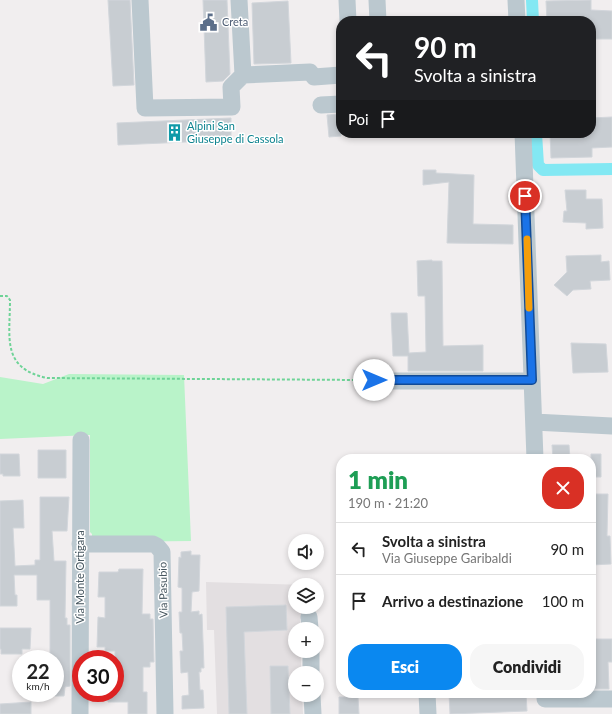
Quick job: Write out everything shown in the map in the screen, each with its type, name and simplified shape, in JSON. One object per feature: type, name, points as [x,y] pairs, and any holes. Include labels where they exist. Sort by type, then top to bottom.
[{"type":"street","points":[[140,0],[145,108],[232,107],[231,87],[243,75],[310,72],[314,77],[336,75]]},
{"type":"street","points":[[239,0],[243,75]]},
{"type":"street","points":[[347,0],[348,16]]},
{"type":"street","points":[[377,0],[378,16]]},
{"type":"street","points":[[516,0],[517,16]]},
{"type":"street","points":[[321,105],[336,104]]},
{"type":"street","points":[[523,138],[535,454]]},
{"type":"street","points":[[374,380],[532,380]]},
{"type":"street","points":[[534,422],[612,426]]},
{"type":"street","name":"Via Monte Ortigara","points":[[80,714],[81,440]]},
{"type":"street","name":"Via Pasubio","points":[[80,544],[153,544],[162,552],[165,714]]},
{"type":"street","points":[[427,698],[428,714]]},
{"type":"street","points":[[545,702],[612,699]]},
{"type":"street","points":[[312,702],[313,714]]},
{"type":"path","points":[[0,296],[7,296],[10,300],[10,349],[13,357],[24,370],[35,376],[47,378],[374,380]]},
{"type":"shaded area","points":[[206,582],[288,584],[288,614],[303,614],[300,622],[288,622],[288,658],[301,658],[301,666],[288,666],[288,702],[302,702],[303,714],[217,714],[214,630],[207,630]]},
{"type":"green space","points":[[69,374],[184,375],[191,541],[102,542],[92,537],[90,532],[90,435],[0,439],[0,377],[43,384]]},
{"type":"building","points":[[108,0],[130,0],[134,85],[113,86]]},
{"type":"building","points":[[203,0],[227,0],[230,74],[223,81],[206,82]]},
{"type":"building","points":[[591,0],[591,10],[612,11],[612,39],[596,39],[596,16],[547,16],[546,1]]},
{"type":"building","points":[[288,1],[291,63],[254,64],[252,3]]},
{"type":"building","points":[[336,114],[336,136],[329,137],[327,115]]},
{"type":"building","points":[[612,117],[612,147],[592,148],[592,157],[551,158],[550,138],[596,138],[596,118]]},
{"type":"building","name":"Alpini San Giuseppe di Cassola","points":[[231,118],[231,140],[118,145],[117,123]]},
{"type":"building","points":[[423,170],[436,170],[436,173],[474,175],[473,224],[513,225],[513,244],[447,243],[449,182],[423,185]]},
{"type":"building","points":[[565,190],[586,190],[586,199],[602,199],[603,228],[586,229],[586,223],[563,222],[564,211],[567,211]]},
{"type":"building","points":[[601,255],[601,262],[609,261],[610,280],[590,281],[591,289],[573,290],[567,296],[554,285],[567,272],[566,256]]},
{"type":"building","points":[[417,261],[442,261],[443,346],[483,345],[483,371],[408,371],[408,356],[393,356],[391,313],[407,313],[409,353],[426,352],[425,296],[418,296]]},
{"type":"building","points":[[571,343],[606,344],[608,372],[573,373]]},
{"type":"building","points":[[552,445],[569,445],[570,454],[553,454]]},
{"type":"building","points":[[38,450],[66,450],[66,478],[38,478]]},
{"type":"building","points":[[0,454],[19,454],[20,476],[3,476],[3,474],[0,474]]},
{"type":"building","points":[[596,454],[601,454],[601,477],[596,477]]},
{"type":"building","points":[[596,494],[608,494],[607,536],[610,536],[611,564],[596,565]]},
{"type":"building","points":[[40,497],[69,497],[67,531],[52,531],[54,561],[66,561],[65,618],[67,618],[67,625],[70,625],[70,686],[65,687],[64,696],[64,650],[50,650],[50,600],[37,600],[37,575],[14,575],[17,606],[0,606],[0,501],[23,500],[24,528],[13,528],[15,566],[35,565],[35,560],[40,560]]},
{"type":"building","points":[[191,551],[191,555],[200,555],[199,591],[192,592],[191,612],[199,611],[199,615],[202,614],[204,668],[201,668],[201,672],[199,672],[200,690],[203,690],[204,708],[182,709],[182,696],[189,695],[188,672],[181,673],[180,651],[183,651],[179,612],[182,612],[182,588],[178,587],[179,557],[181,558],[181,552]]},
{"type":"building","points":[[119,569],[143,569],[142,614],[150,614],[150,619],[153,619],[154,662],[150,662],[150,667],[143,667],[143,692],[147,692],[147,714],[128,714],[128,702],[124,702],[124,650],[105,650],[105,647],[97,647],[98,617],[105,618],[105,597],[98,597],[99,572],[118,572]]},
{"type":"building","points":[[286,605],[287,630],[244,632],[247,714],[229,714],[226,607]]},
{"type":"building","points":[[0,628],[31,628],[30,649],[12,650],[12,654],[1,654]]},
{"type":"building","points":[[596,639],[612,639],[612,662],[608,662],[609,689],[596,689]]},
{"type":"building","points":[[270,666],[288,666],[288,702],[290,702],[290,714],[271,714]]},
{"type":"building","points":[[339,698],[358,698],[359,714],[339,714]]},
{"type":"building","points":[[449,698],[526,698],[527,711],[450,714]]},
{"type":"building","points":[[31,702],[31,714],[0,714],[0,704]]},
{"type":"waterway","points":[[532,0],[533,16]]},
{"type":"waterway","points":[[536,138],[538,165],[543,170],[612,169]]},
{"type":"slow traffic","points":[[527,239],[529,308]]},
{"type":"place","name":"Creta","points":[[209,22]]},
{"type":"place","name":"Alpini San Giuseppe di Cassola","points":[[174,132]]},
{"type":"route","points":[[374,380],[532,380],[525,196]]}]
